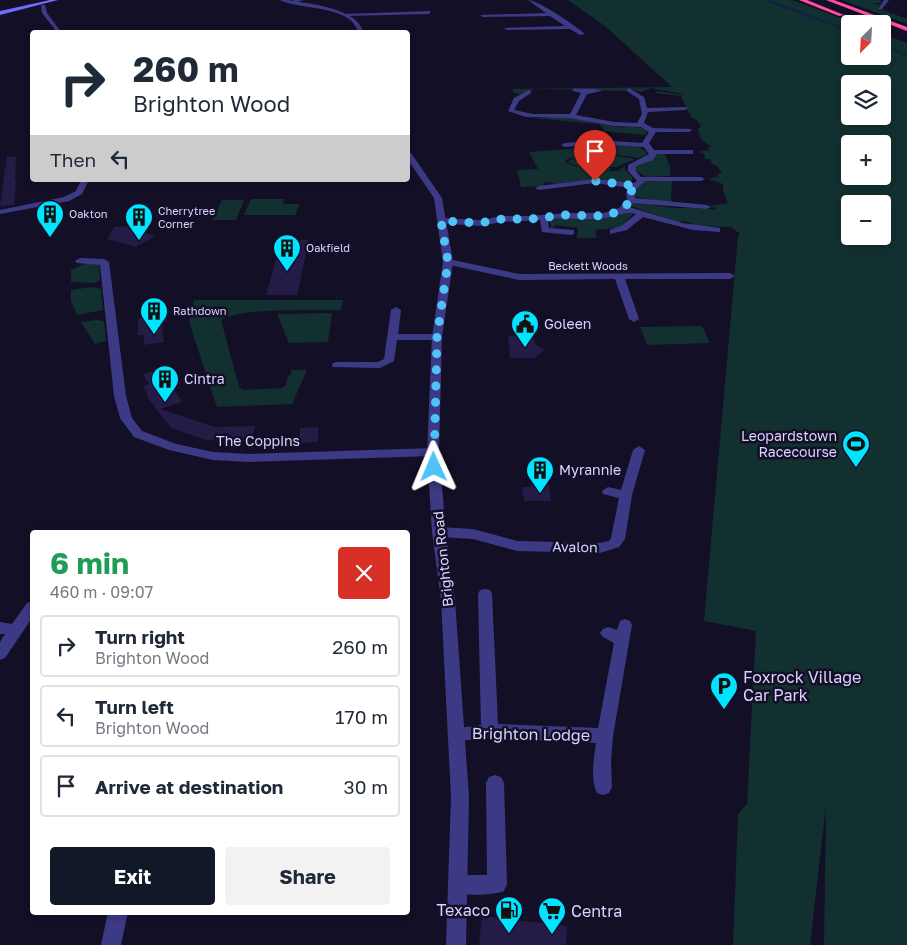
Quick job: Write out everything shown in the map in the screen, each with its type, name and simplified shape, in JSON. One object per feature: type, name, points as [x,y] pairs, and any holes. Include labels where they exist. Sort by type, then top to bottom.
[{"type":"highway","points":[[802,0],[848,16],[807,0]]},
{"type":"highway","points":[[829,0],[907,28]]},
{"type":"highway","points":[[834,0],[907,28]]},
{"type":"main road","points":[[0,13],[44,5],[56,0]]},
{"type":"street","points":[[282,0],[346,14],[428,9],[435,19]]},
{"type":"street","points":[[293,2],[302,0]]},
{"type":"street","points":[[530,0],[582,34]]},
{"type":"street","points":[[876,4],[884,4]]},
{"type":"street","points":[[44,5],[45,13],[58,30]]},
{"type":"street","points":[[346,14],[358,26],[359,30]]},
{"type":"street","points":[[483,15],[554,14]]},
{"type":"street","points":[[507,28],[573,27]]},
{"type":"street","points":[[575,90],[584,92],[599,91]]},
{"type":"street","points":[[628,90],[642,93],[645,114],[641,125]]},
{"type":"street","points":[[529,92],[519,97],[511,111],[532,116],[572,116],[618,126],[641,125],[653,130],[688,130]]},
{"type":"street","points":[[572,116],[584,92]]},
{"type":"street","points":[[643,110],[684,108]]},
{"type":"street","points":[[645,145],[653,130]]},
{"type":"street","points":[[565,145],[598,142],[645,145],[653,152],[690,152]]},
{"type":"street","points":[[639,182],[631,168],[635,163],[653,156],[653,152]]},
{"type":"street","name":"Brighton Road","points":[[410,158],[438,198],[448,262],[437,337],[433,452],[439,532],[448,600],[460,797],[456,945]]},
{"type":"street","points":[[539,188],[595,181],[639,182],[702,179]]},
{"type":"street","points":[[0,212],[66,199],[79,192],[84,182]]},
{"type":"street","points":[[441,221],[480,223],[502,219],[544,218],[566,215],[605,216],[625,208],[631,200],[630,192],[639,182]]},
{"type":"street","points":[[631,200],[707,208]]},
{"type":"street","points":[[625,208],[691,229],[718,230]]},
{"type":"street","points":[[613,232],[624,228],[641,214]]},
{"type":"street","points":[[544,218],[545,230],[571,232]]},
{"type":"street","name":"The Coppins","points":[[80,262],[104,262],[120,396],[126,418],[138,434],[173,447],[213,456],[249,458],[433,452]]},
{"type":"street","name":"Beckett Woods","points":[[448,262],[519,277],[730,276]]},
{"type":"street","points":[[618,277],[634,319]]},
{"type":"street","points":[[337,366],[380,365],[389,361],[396,310]]},
{"type":"street","points":[[392,337],[437,337]]},
{"type":"street","name":"Avalon","points":[[439,532],[473,534],[517,546],[600,548],[614,544],[618,539],[626,495],[639,450]]},
{"type":"street","points":[[608,491],[626,495]]},
{"type":"street","points":[[485,594],[490,731]]},
{"type":"street","points":[[0,654],[30,610]]},
{"type":"street","points":[[0,628],[16,630]]},
{"type":"street","name":"Brighton Lodge","points":[[603,786],[602,761],[618,632]]},
{"type":"street","name":"Brighton Lodge","points":[[457,734],[490,731],[605,736]]},
{"type":"street","points":[[458,884],[497,884],[495,783]]},
{"type":"street","points":[[111,945],[117,915]]},
{"type":"green space","points":[[568,0],[792,0],[841,18],[841,65],[891,65],[891,37],[907,43],[907,945],[824,945],[826,806],[810,945],[733,945],[738,814],[747,804],[756,631],[704,621],[738,236],[740,234],[731,227],[690,226],[692,223],[682,221],[679,223],[631,206],[633,203],[639,203],[673,208],[714,210],[716,208],[710,206],[728,203],[723,191],[723,184],[708,179],[719,176],[717,175],[722,172],[719,167],[712,164],[710,159],[705,159],[704,153],[697,152],[709,150],[708,147],[711,147],[701,139],[698,130],[701,126],[697,120],[691,117],[681,96],[656,93],[657,91],[651,90],[683,94],[651,88],[641,92],[631,89],[623,91],[535,89],[521,94],[514,93],[512,89],[672,87],[605,26]]},
{"type":"green space","points":[[842,0],[880,0],[882,3],[870,3],[880,5],[878,8],[907,19],[907,24],[891,18],[891,15],[883,15]]},
{"type":"green space","points":[[561,117],[617,127],[641,128],[648,131],[644,135],[604,131],[601,125],[596,124],[536,118]]},
{"type":"green space","points":[[621,145],[636,146],[646,151],[647,154],[639,158],[612,154],[571,158],[565,162],[574,166],[607,169],[608,167],[611,169],[607,171],[618,171],[625,166],[625,170],[632,177],[632,181],[626,183],[588,180],[555,184],[550,182],[544,183],[543,186],[521,187],[517,170],[538,169],[529,152]]},
{"type":"green space","points":[[657,154],[665,154],[670,167],[670,176],[646,177],[635,170],[637,165],[654,158]]},
{"type":"green space","points":[[612,155],[636,159],[616,167],[577,166],[568,162],[572,159]]},
{"type":"green space","points":[[672,179],[671,204],[634,196],[634,193],[646,180]]},
{"type":"green space","points":[[251,199],[284,199],[283,204],[300,204],[295,215],[244,215]]},
{"type":"green space","points":[[222,200],[244,200],[236,220],[213,220]]},
{"type":"green space","points":[[631,212],[633,214],[619,228],[595,230],[597,238],[577,238],[578,228],[555,225],[551,228],[550,221],[553,219]]},
{"type":"green space","points":[[86,263],[99,265],[100,280],[95,283],[71,282],[71,270]]},
{"type":"green space","points":[[92,287],[101,289],[103,310],[77,315],[71,301],[71,290]]},
{"type":"green space","points":[[194,300],[343,300],[341,310],[260,311],[231,316],[221,320],[239,387],[243,390],[282,388],[286,385],[288,376],[292,373],[290,370],[307,370],[292,404],[217,407],[189,322]]},
{"type":"green space","points":[[332,313],[328,342],[289,343],[277,314]]},
{"type":"green space","points":[[104,321],[106,341],[95,344],[81,322]]},
{"type":"green space","points":[[702,326],[710,343],[647,345],[640,327]]},
{"type":"building","points":[[7,156],[16,157],[14,205],[0,206]]},
{"type":"building","points":[[130,226],[128,229],[155,236],[136,247],[107,239],[114,227]]},
{"type":"building","name":"Oakfield","points":[[283,240],[309,240],[297,295],[266,295],[280,245],[282,245]]},
{"type":"building","points":[[165,309],[167,322],[162,323],[164,342],[144,345],[144,335],[138,335],[138,318],[151,316],[150,311]]},
{"type":"building","name":"Goleen","points":[[508,336],[534,336],[535,344],[545,350],[534,358],[510,358]]},
{"type":"building","points":[[161,369],[182,402],[160,409],[215,427],[255,426],[252,439],[206,440],[171,428],[146,396],[148,395],[143,386],[149,384],[143,374]]},
{"type":"building","points":[[318,427],[318,442],[299,443],[300,428]]},
{"type":"building","name":"Myrannie","points":[[531,485],[549,485],[551,501],[524,501],[522,487],[531,487]]},
{"type":"building","name":"Texaco","points":[[482,916],[567,926],[566,945],[479,945]]},
{"type":"waterway","points":[[766,0],[841,28]]},
{"type":"waterway","points":[[891,48],[907,56]]},
{"type":"place","name":"Oakton","points":[[50,238]]},
{"type":"place","name":"Cherrytree Corner","points":[[139,241]]},
{"type":"place","name":"Oakfield","points":[[287,272]]},
{"type":"place","name":"Rathdown","points":[[154,335]]},
{"type":"place","name":"Goleen","points":[[525,348]]},
{"type":"place","name":"Cintra","points":[[165,403]]},
{"type":"place","name":"Leopardstown Racecourse","points":[[856,468]]},
{"type":"place","name":"Myrannie","points":[[540,494]]},
{"type":"place","name":"Foxrock Village Car Park","points":[[724,710]]},
{"type":"place","name":"Texaco","points":[[509,934]]},
{"type":"place","name":"Centra","points":[[552,935]]},
{"type":"route","points":[[434,467],[437,337],[448,262],[441,221],[480,223],[510,218],[530,219],[566,215],[605,216],[625,208],[631,200],[630,192],[637,186],[595,181]]}]
